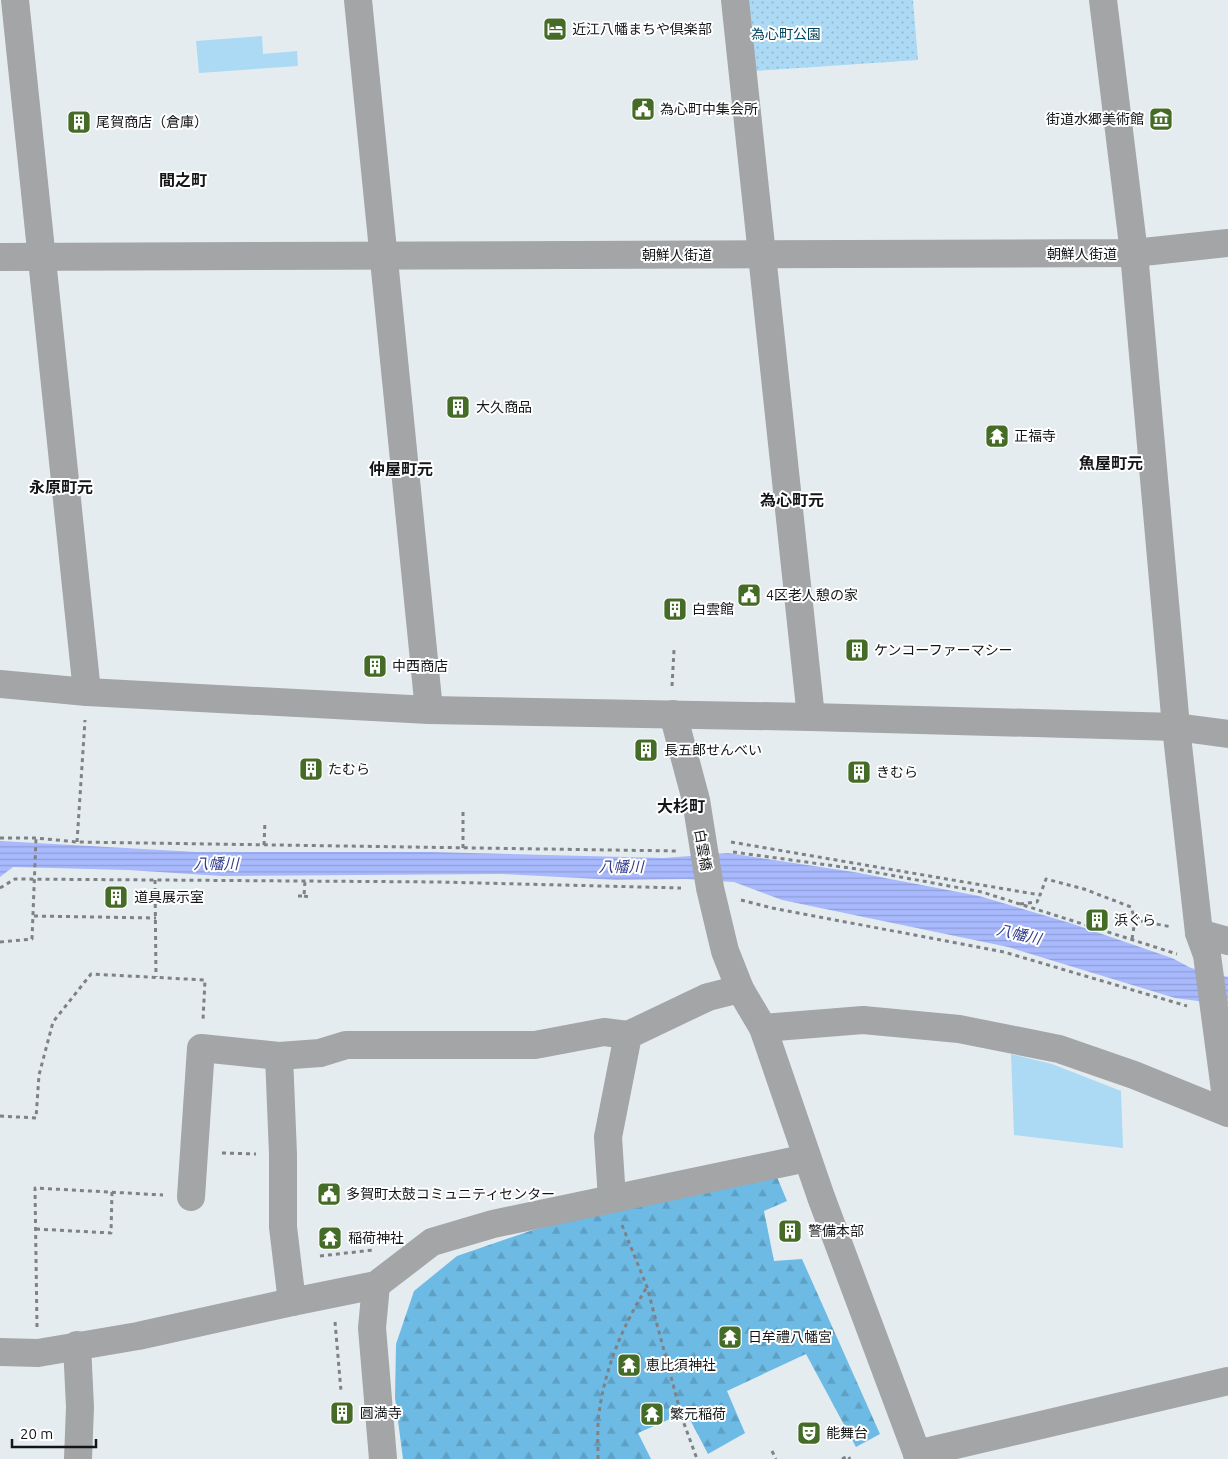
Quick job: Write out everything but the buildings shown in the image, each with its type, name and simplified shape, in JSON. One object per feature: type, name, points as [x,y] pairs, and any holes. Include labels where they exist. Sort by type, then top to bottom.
[{"type":"street","points":[[15,0],[87,692]]},
{"type":"street","points":[[358,0],[429,710]]},
{"type":"street","points":[[735,0],[811,717]]},
{"type":"street","points":[[763,1028],[863,1020],[968,1031],[1058,1048],[1134,1075],[1228,1113],[1217,1025],[1204,948],[1176,727],[1134,253],[1103,0]]},
{"type":"street","name":"朝鮮人街道","points":[[0,258],[1134,253],[1228,243]]},
{"type":"street","points":[[0,684],[87,692],[429,710],[811,717],[1176,727],[1228,734]]},
{"type":"street","name":"白雲橋","points":[[672,714],[696,800],[697,888],[740,988],[763,1028],[807,1158],[918,1456]]},
{"type":"street","points":[[191,1196],[201,1048],[279,1056],[320,1053],[346,1045],[535,1045],[604,1032],[628,1035],[708,998],[740,988]]},
{"type":"street","points":[[612,1199],[608,1137],[628,1035]]},
{"type":"street","points":[[279,1056],[283,1154],[283,1227],[292,1302]]},
{"type":"street","points":[[0,1352],[38,1353],[138,1336],[376,1285],[432,1242],[493,1224],[807,1158]]},
{"type":"street","points":[[376,1285],[372,1328],[383,1459]]},
{"type":"street","points":[[77,1346],[80,1407],[78,1459]]},
{"type":"street","points":[[918,1456],[1228,1381]]},
{"type":"path","points":[[672,714],[674,650]]},
{"type":"path","points":[[77,842],[87,692]]},
{"type":"path","points":[[463,812],[463,848]]},
{"type":"path","points":[[264,845],[265,821]]},
{"type":"path","points":[[0,838],[36,838],[77,842],[677,851],[680,855]]},
{"type":"path","points":[[0,942],[32,939],[36,879],[36,838]]},
{"type":"path","points":[[724,841],[1040,895]]},
{"type":"path","points":[[725,851],[857,869],[982,892],[1178,954],[1204,948]]},
{"type":"path","points":[[0,888],[15,879],[36,879],[305,881],[697,888]]},
{"type":"path","points":[[1018,904],[1037,902],[1046,879],[1084,888],[1131,907],[1134,920],[1132,939]]},
{"type":"path","points":[[155,880],[156,978]]},
{"type":"path","points":[[304,896],[305,881]]},
{"type":"path","points":[[298,896],[310,897]]},
{"type":"path","points":[[736,899],[772,908],[1004,952],[1191,1007]]},
{"type":"path","points":[[34,916],[156,918]]},
{"type":"path","points":[[1134,920],[1204,948]]},
{"type":"path","points":[[0,1116],[36,1118],[39,1076],[53,1022],[91,974],[205,980],[201,1048]]},
{"type":"path","points":[[194,1153],[283,1154]]},
{"type":"path","points":[[38,1353],[35,1188],[191,1196]]},
{"type":"path","points":[[36,1229],[111,1233],[112,1192]]},
{"type":"path","points":[[612,1199],[647,1287],[682,1418],[697,1459]]},
{"type":"path","points":[[320,1256],[391,1248],[404,1264]]},
{"type":"path","points":[[598,1459],[599,1413],[611,1360],[632,1311],[647,1287]]},
{"type":"path","points":[[332,1294],[342,1392]]},
{"type":"path","points":[[772,1451],[776,1459]]},
{"type":"path","points":[[842,1459],[848,1456],[850,1459]]},
{"type":"green space","name":"為心町公園","points":[[747,0],[913,0],[918,60],[756,71]]},
{"type":"green space","points":[[262,36],[263,54],[297,51],[298,66],[199,73],[196,41]]},
{"type":"green space","points":[[1011,1054],[1052,1064],[1121,1091],[1123,1148],[1014,1135]]},
{"type":"green space","points":[[772,1165],[787,1201],[764,1211],[774,1261],[802,1259],[880,1434],[856,1447],[806,1354],[727,1391],[745,1433],[708,1454],[686,1412],[638,1433],[651,1459],[403,1459],[395,1398],[396,1344],[414,1291],[457,1256],[533,1230],[753,1175]]},
{"type":"water","name":"八幡川","points":[[0,841],[197,852],[432,852],[664,858],[728,853],[854,872],[979,896],[1070,923],[1172,958],[1191,968],[1228,977],[1228,1005],[1175,998],[1008,947],[782,900],[734,882],[686,879],[617,880],[502,874],[222,876],[128,870],[13,867],[0,877]]},
{"type":"place","name":"近江八幡まちや倶楽部","points":[[555,29]]},
{"type":"place","name":"為心町中集会所","points":[[643,109]]},
{"type":"place","name":"街道水郷美術館","points":[[1161,119]]},
{"type":"place","name":"尾賀商店（倉庫）","points":[[79,122]]},
{"type":"place","name":"大久商品","points":[[458,407]]},
{"type":"place","name":"正福寺","points":[[997,436]]},
{"type":"place","name":"4区老人憩の家","points":[[749,595]]},
{"type":"place","name":"白雲館","points":[[675,609]]},
{"type":"place","name":"ケンコーファーマシー","points":[[857,650]]},
{"type":"place","name":"中西商店","points":[[375,666]]},
{"type":"place","name":"長五郎せんべい","points":[[646,750]]},
{"type":"place","name":"たむら","points":[[311,769]]},
{"type":"place","name":"きむら","points":[[859,772]]},
{"type":"place","name":"道具展示室","points":[[116,897]]},
{"type":"place","name":"浜ぐら","points":[[1097,920]]},
{"type":"place","name":"多賀町太鼓コミュニティセンター","points":[[329,1194]]},
{"type":"place","name":"警備本部","points":[[790,1231]]},
{"type":"place","name":"稲荷神社","points":[[330,1238]]},
{"type":"place","name":"日牟禮八幡宮","points":[[730,1337]]},
{"type":"place","name":"恵比須神社","points":[[629,1365]]},
{"type":"place","name":"圓満寺","points":[[342,1413]]},
{"type":"place","name":"繁元稲荷","points":[[652,1414]]},
{"type":"place","name":"能舞台","points":[[809,1433]]},
{"type":"district","name":"間之町","points":[[183,180]]},
{"type":"district","name":"魚屋町元","points":[[1111,463]]},
{"type":"district","name":"仲屋町元","points":[[401,469]]},
{"type":"district","name":"永原町元","points":[[61,487]]},
{"type":"district","name":"為心町元","points":[[792,500]]},
{"type":"district","name":"大杉町","points":[[681,806]]}]
